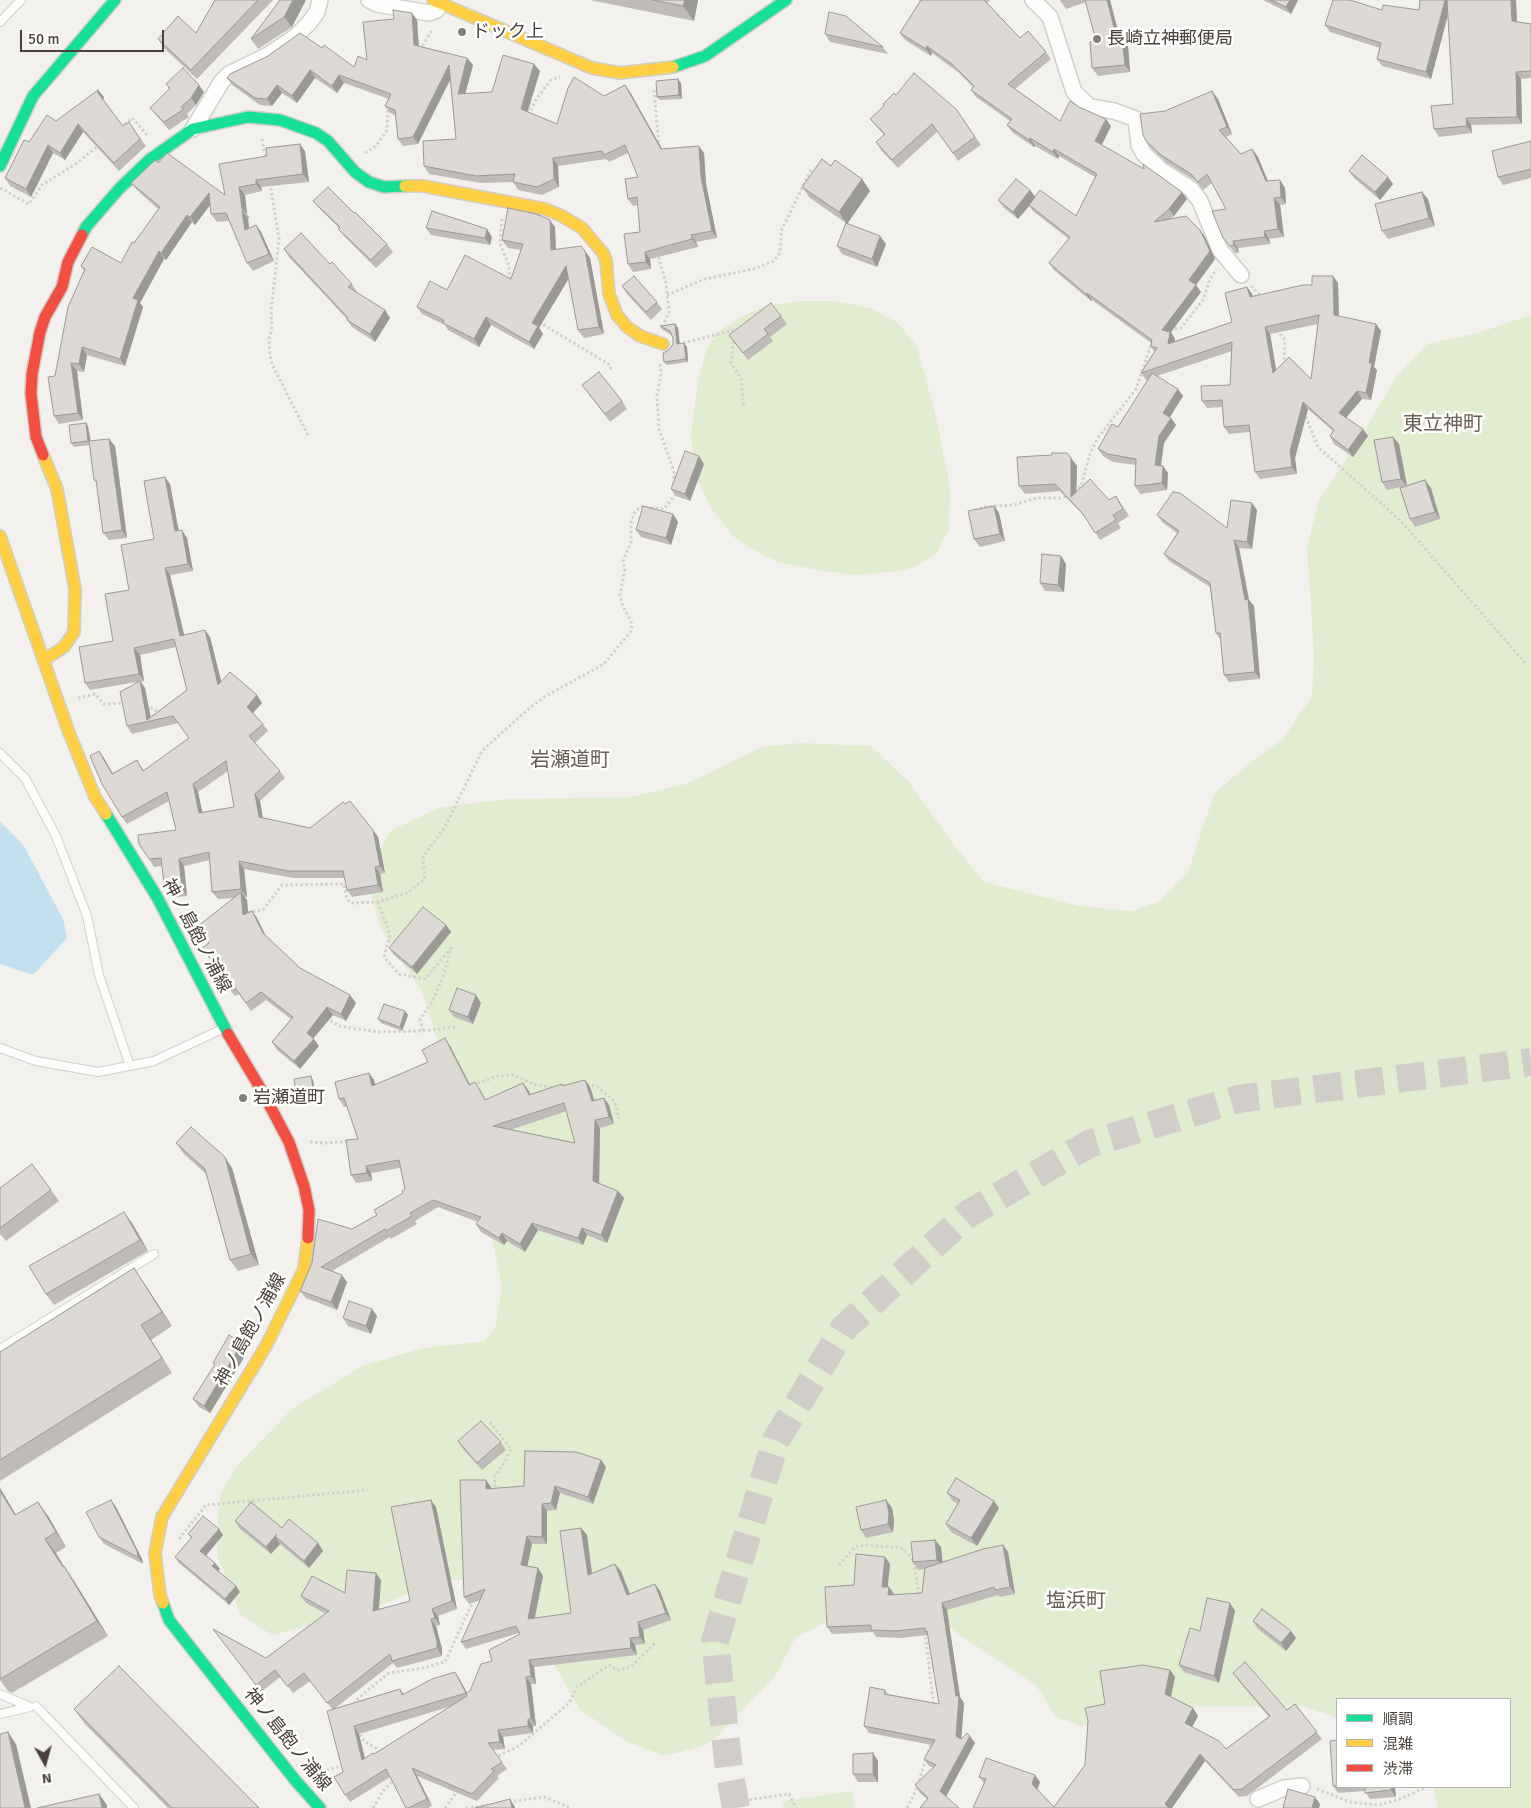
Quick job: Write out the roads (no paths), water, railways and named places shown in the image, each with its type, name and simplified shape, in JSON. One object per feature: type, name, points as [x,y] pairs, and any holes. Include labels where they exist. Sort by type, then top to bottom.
[{"type":"main road","points":[[0,166],[26,109],[34,96],[115,0]]},
{"type":"main road","points":[[437,4],[592,68],[620,73],[670,68],[705,56],[720,48],[786,0]]},
{"type":"main road","points":[[44,660],[64,647],[74,632],[75,589],[56,489],[34,427],[32,384],[40,332],[62,287],[68,262],[86,227],[119,189],[149,160],[193,129],[248,117],[280,120],[316,133],[328,141],[350,167],[368,182],[384,187],[423,186],[519,203],[545,209],[573,221],[582,228],[603,253],[606,260],[609,294],[617,315],[627,327],[640,336],[663,345]]},
{"type":"main road","name":"神ノ島飽ノ浦線","points":[[0,536],[68,730],[95,796],[157,897],[224,1027],[248,1066],[289,1142],[304,1186],[309,1210],[308,1247],[304,1270],[266,1346],[162,1518],[154,1553],[160,1595],[169,1620],[295,1780],[320,1808]]},
{"type":"street","points":[[193,129],[222,81],[229,74],[268,55],[295,37],[309,24],[317,12],[320,0]]},
{"type":"street","points":[[369,0],[377,4],[429,13],[437,4]]},
{"type":"street","points":[[1032,0],[1050,17]]},
{"type":"street","points":[[1052,0],[1050,17],[1074,92],[1090,106],[1114,111],[1136,119],[1139,145],[1144,154],[1161,170],[1191,189],[1200,201],[1215,240],[1225,256],[1241,275]]},
{"type":"street","points":[[1258,1799],[1284,1788],[1302,1786]]},
{"type":"lane","points":[[0,22],[21,0]]},
{"type":"lane","points":[[0,753],[25,778],[56,836],[87,916],[99,975],[130,1066]]},
{"type":"lane","points":[[0,1048],[36,1061],[98,1072],[154,1061],[224,1027]]},
{"type":"lane","points":[[0,1349],[154,1254]]},
{"type":"lane","points":[[0,1694],[30,1707],[0,1714]]},
{"type":"lane","points":[[36,1706],[134,1808]]},
{"type":"water","points":[[0,821],[24,846],[63,919],[67,938],[33,975],[0,964]]},
{"type":"tunnel","points":[[736,1808],[729,1769],[715,1641],[776,1440],[844,1328],[968,1214],[1089,1144],[1238,1099],[1531,1062]]},
{"type":"place","name":"ドック上","points":[[462,32]]},
{"type":"place","name":"長崎立神郵便局","points":[[1097,39]]},
{"type":"place","name":"岩瀬道町","points":[[243,1098]]},
{"type":"district","name":"東立神町","points":[[1443,425]]},
{"type":"district","name":"岩瀬道町","points":[[570,761]]},
{"type":"district","name":"塩浜町","points":[[1076,1602]]}]
